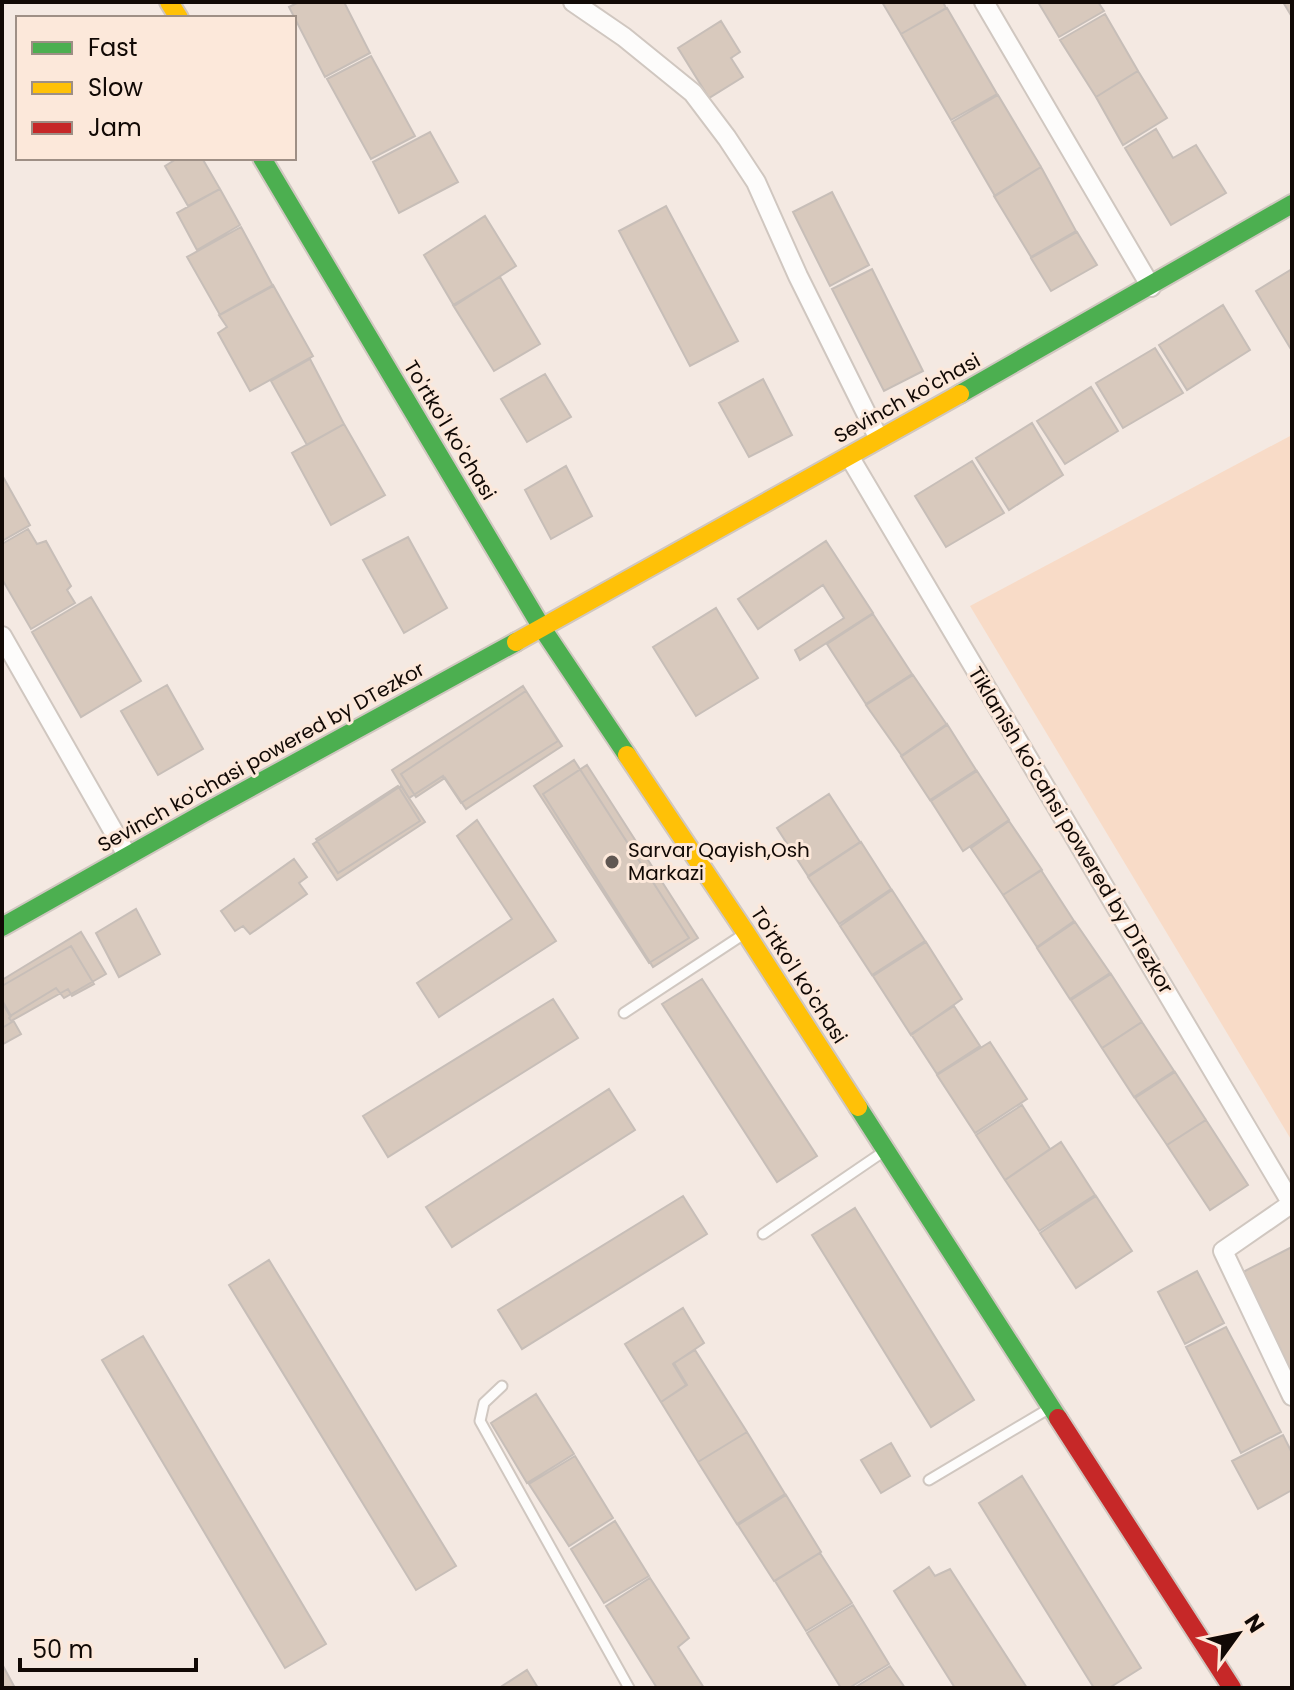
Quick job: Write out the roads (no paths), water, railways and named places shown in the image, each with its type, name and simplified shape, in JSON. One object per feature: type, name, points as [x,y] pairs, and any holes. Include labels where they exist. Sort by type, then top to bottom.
[{"type":"street","points":[[573,2],[624,37],[693,93],[727,138],[756,182],[798,276],[879,439]]},
{"type":"street","points":[[984,2],[1151,287]]},
{"type":"street","name":"To'rtko'l ko'chasi","points":[[263,160],[542,628],[746,933],[1232,1688]]},
{"type":"street","name":"Sevinch ko'chasi","points":[[542,628],[1151,287],[1292,204]]},
{"type":"street","name":"Tiklanish ko'cahsi powered by DTezkor","points":[[849,456],[1292,1204]]},
{"type":"street","name":"Sevinch ko'chasi powered by DTezkor","points":[[2,927],[127,855],[542,628]]},
{"type":"street","points":[[2,636],[127,855]]},
{"type":"street","points":[[1292,1204],[1223,1251],[1292,1396]]},
{"type":"lane","points":[[624,1013],[746,933]]},
{"type":"lane","points":[[763,1234],[886,1150]]},
{"type":"lane","points":[[502,1386],[484,1403],[480,1421],[629,1688]]},
{"type":"lane","points":[[929,1480],[1052,1406]]},
{"type":"place","name":"Sarvar Qayish,Osh Markazi","points":[[612,862]]}]
